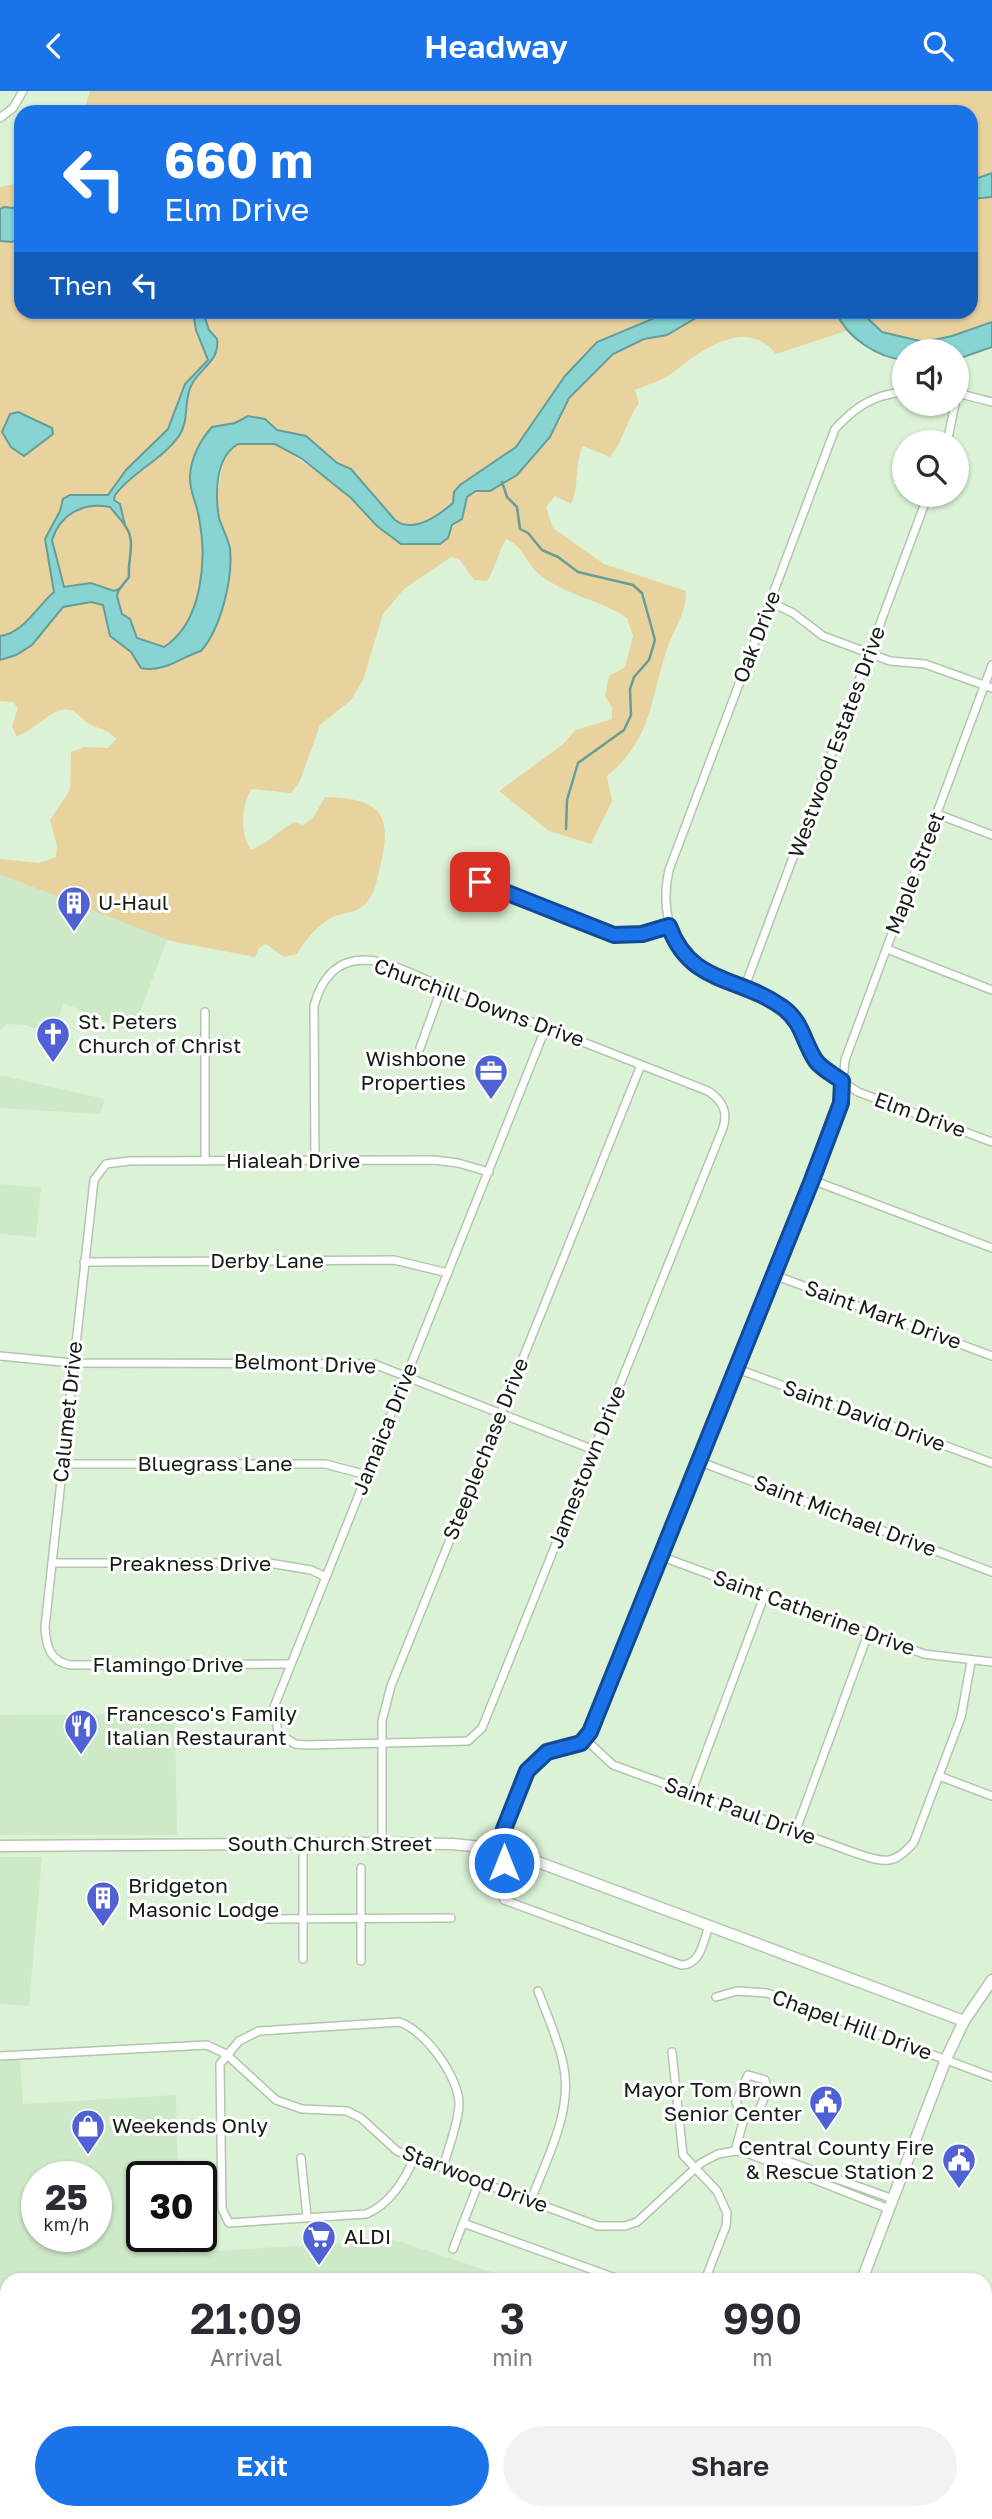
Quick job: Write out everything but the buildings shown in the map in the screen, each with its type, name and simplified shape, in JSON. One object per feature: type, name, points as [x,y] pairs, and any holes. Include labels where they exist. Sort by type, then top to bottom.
[{"type":"street","points":[[0,118],[12,108],[23,91]]},
{"type":"street","name":"Oak Drive","points":[[669,926],[665,902],[669,870],[835,429],[863,403],[892,393]]},
{"type":"street","points":[[969,396],[992,402]]},
{"type":"street","name":"Westwood Estates Drive","points":[[744,989],[924,507]]},
{"type":"street","points":[[770,602],[793,613],[823,636],[890,661],[925,664],[988,686]]},
{"type":"street","name":"Maple Street","points":[[585,1739],[812,1180],[841,1103],[845,1060],[988,686],[992,665]]},
{"type":"street","points":[[937,814],[992,835]]},
{"type":"street","points":[[473,874],[493,890],[614,935],[642,934],[669,926]]},
{"type":"street","name":"Elm Drive","points":[[669,926],[683,955],[704,972],[774,1002],[793,1016],[802,1028],[817,1062],[858,1092],[992,1142]]},
{"type":"street","points":[[887,949],[992,990]]},
{"type":"street","name":"Churchill Downs Drive","points":[[315,1161],[314,1006],[323,981],[338,967],[363,960],[377,962],[708,1091],[724,1107]]},
{"type":"street","points":[[420,1048],[442,987]]},
{"type":"street","points":[[205,1012],[205,1161]]},
{"type":"street","name":"Jamaica Drive","points":[[381,1745],[307,1745],[285,1739],[278,1733],[273,1715],[290,1664],[546,1027]]},
{"type":"street","name":"Steeplechase Drive","points":[[382,1843],[382,1721],[391,1686],[641,1065]]},
{"type":"street","name":"Jamestown Drive","points":[[381,1745],[459,1743],[477,1736],[726,1122],[724,1107]]},
{"type":"street","name":"Hialeah Drive","points":[[98,1171],[106,1164],[119,1161],[434,1160],[458,1163],[489,1173]]},
{"type":"street","name":"Calumet Drive","points":[[50,1653],[46,1627],[52,1563],[92,1189],[98,1171]]},
{"type":"street","points":[[812,1180],[992,1248]]},
{"type":"street","name":"Derby Lane","points":[[84,1262],[394,1260],[448,1273]]},
{"type":"street","name":"Saint Mark Drive","points":[[774,1275],[992,1356]]},
{"type":"street","name":"Belmont Drive","points":[[0,1356],[72,1363],[374,1364],[594,1450]]},
{"type":"street","name":"Saint David Drive","points":[[735,1368],[992,1464]]},
{"type":"street","name":"Saint Michael Drive","points":[[698,1461],[992,1572]]},
{"type":"street","name":"Bluegrass Lane","points":[[62,1464],[326,1464],[367,1475]]},
{"type":"street","name":"Saint Catherine Drive","points":[[660,1556],[924,1654],[971,1662],[992,1662]]},
{"type":"street","name":"Preakness Drive","points":[[52,1563],[269,1563],[311,1570],[326,1577]]},
{"type":"street","points":[[691,1793],[765,1594]]},
{"type":"street","points":[[796,1830],[868,1634]]},
{"type":"street","name":"Flamingo Drive","points":[[50,1653],[63,1664],[71,1665],[290,1664]]},
{"type":"street","points":[[971,1662],[961,1717],[939,1776],[992,1796]]},
{"type":"street","points":[[585,1739],[547,1752],[527,1771],[504,1829],[504,1863],[497,1887],[504,1900],[681,1965],[690,1965],[697,1959],[709,1926]]},
{"type":"street","name":"Saint Paul Drive","points":[[585,1739],[613,1765],[877,1861],[890,1861],[903,1855],[914,1842],[939,1776]]},
{"type":"street","name":"South Church Street","points":[[0,1846],[382,1843],[452,1844],[503,1849],[964,2021]]},
{"type":"street","points":[[303,1844],[303,1959]]},
{"type":"street","points":[[361,1868],[361,1961]]},
{"type":"street","points":[[264,1919],[451,1918]]},
{"type":"street","points":[[865,2273],[946,2059],[964,2021],[992,1980]]},
{"type":"street","points":[[531,2200],[556,2131],[565,2089],[563,2064],[538,1991]]},
{"type":"street","name":"Chapel Hill Drive","points":[[716,1997],[737,1991],[766,1993],[992,2077]]},
{"type":"street","points":[[414,2158],[408,2173],[377,2209],[366,2214],[237,2224],[224,2218],[220,2064],[226,2054],[249,2034],[272,2030],[399,2022],[416,2029],[425,2036],[458,2092],[458,2111],[443,2168]]},
{"type":"street","name":"Starwood Drive","points":[[0,2056],[207,2045],[226,2054],[276,2100],[302,2109],[347,2111],[361,2118],[397,2151],[598,2225],[625,2226],[649,2214],[694,2169],[718,2154],[735,2151]]},
{"type":"street","points":[[672,2052],[683,2155],[717,2191],[727,2213],[726,2226],[708,2273]]},
{"type":"street","points":[[748,2075],[757,2076],[765,2080],[767,2085],[760,2111],[753,2117],[745,2115],[737,2106],[737,2098],[745,2078],[748,2075]]},
{"type":"street","points":[[745,2115],[735,2151],[762,2152],[891,2204]]},
{"type":"street","points":[[301,2158],[307,2217]]},
{"type":"street","points":[[453,2249],[479,2182]]},
{"type":"street","points":[[463,2223],[602,2273]]},
{"type":"shaded area","points":[[90,91],[992,91],[992,329],[969,341],[892,339],[892,342],[884,342],[856,319],[978,319],[978,105],[86,105]]},
{"type":"shaded area","points":[[14,184],[14,319],[676,319],[599,354],[541,429],[475,483],[454,514],[399,534],[279,438],[219,439],[213,533],[193,636],[150,655],[111,607],[82,591],[0,646],[0,187]]},
{"type":"shaded area","points":[[694,319],[839,319],[849,330],[776,354],[764,343],[750,338],[737,337],[722,341],[659,381],[635,390],[639,403],[610,457],[583,446],[571,504],[555,496],[546,507],[553,528],[604,564],[686,591],[682,615],[666,652],[641,735],[622,763],[607,776],[612,801],[591,844],[549,831],[499,791],[562,745],[576,730],[612,719],[612,707],[605,696],[609,676],[625,667],[633,636],[627,618],[549,581],[506,539],[487,581],[474,580],[459,559],[451,557],[404,589],[383,614],[363,680],[351,700],[320,725],[300,781],[291,793],[251,789],[243,820],[245,836],[251,850],[294,822],[303,825],[313,818],[325,797],[361,801],[380,814],[384,824],[383,852],[375,886],[368,901],[357,910],[335,916],[323,923],[308,937],[297,954],[284,957],[266,944],[259,948],[255,957],[171,941],[0,874],[0,859],[39,863],[56,857],[57,846],[50,820],[70,790],[71,752],[85,747],[108,748],[116,739],[72,711],[64,710],[57,711],[30,730],[16,736],[12,726],[18,708],[13,702],[0,701],[0,660],[16,655],[32,645],[63,607],[91,602],[103,605],[110,636],[131,652],[142,668],[162,669],[205,648],[228,587],[229,543],[219,516],[217,496],[227,451],[238,444],[264,442],[280,446],[338,487],[390,537],[406,545],[435,545],[457,523],[464,511],[467,497],[517,475],[560,420],[569,398],[613,354],[644,339],[667,335]]},
{"type":"shaded area","points":[[0,869],[169,935],[132,1033],[64,1003],[52,1034],[25,1025],[7,1024],[0,1030]]},
{"type":"shaded area","points":[[0,1076],[105,1099],[100,1114],[0,1108]]},
{"type":"shaded area","points":[[0,1184],[41,1188],[36,1237],[0,1234]]},
{"type":"shaded area","points":[[175,1714],[177,1835],[0,1835],[0,1715]]},
{"type":"shaded area","points":[[0,1857],[42,1857],[29,2006],[0,2004]]},
{"type":"shaded area","points":[[0,2053],[20,2061],[23,2104],[176,2095],[178,2161],[126,2161],[126,2252],[217,2251],[395,2240],[494,2273],[0,2273]]},
{"type":"water","points":[[992,173],[992,197],[978,198],[978,178]]},
{"type":"water","points":[[14,208],[12,242],[0,241],[0,209]]},
{"type":"water","points":[[194,319],[205,319],[209,330],[217,339],[216,353],[189,390],[184,423],[179,436],[115,495],[114,500],[120,504],[125,525],[110,507],[91,506],[67,517],[52,540],[64,587],[91,583],[114,591],[119,589],[117,596],[122,614],[130,619],[137,638],[164,647],[177,636],[187,622],[199,589],[202,570],[201,534],[190,476],[197,450],[212,427],[235,423],[248,416],[265,419],[277,430],[306,436],[337,463],[351,469],[395,520],[402,524],[417,524],[433,518],[447,508],[453,503],[454,492],[460,485],[516,447],[565,376],[597,342],[652,319],[694,319],[667,335],[644,339],[613,354],[569,398],[550,437],[517,475],[490,491],[476,491],[467,497],[462,519],[452,525],[448,538],[440,544],[401,544],[377,526],[351,498],[301,458],[275,444],[238,444],[225,458],[217,487],[219,518],[230,549],[230,574],[220,617],[201,651],[158,668],[141,668],[131,652],[110,636],[103,605],[91,602],[63,607],[32,645],[16,655],[0,660],[0,636],[23,625],[54,592],[45,539],[60,511],[63,499],[70,495],[108,495],[126,470],[168,429],[185,384],[208,360]]},
{"type":"water","points":[[840,319],[868,319],[882,332],[911,339],[892,339],[892,357],[864,345]]},
{"type":"water","points":[[992,322],[992,347],[969,355],[969,339],[938,339]]},
{"type":"water","points":[[18,412],[52,428],[53,434],[24,456],[11,447],[2,432],[10,414]]},
{"type":"waterway","points":[[502,482],[507,497],[517,507],[520,529],[528,533],[542,550],[558,557],[578,572],[633,585],[642,593],[655,640],[649,660],[634,677],[630,689],[631,715],[624,730],[578,763],[567,800],[566,829]]},
{"type":"waterway","points":[[118,591],[129,577],[131,543],[123,523]]},
{"type":"place","name":"U-Haul","points":[[74,933]]},
{"type":"place","name":"St. Peters Church of Christ","points":[[53,1064]]},
{"type":"place","name":"Wishbone Properties","points":[[491,1101]]},
{"type":"place","name":"Francesco's Family Italian Restaurant","points":[[81,1756]]},
{"type":"place","name":"Bridgeton Masonic Lodge","points":[[103,1928]]},
{"type":"place","name":"Mayor Tom Brown Senior Center","points":[[826,2132]]},
{"type":"place","name":"Weekends Only","points":[[88,2156]]},
{"type":"place","name":"Central County Fire & Rescue Station 2","points":[[959,2190]]},
{"type":"place","name":"ALDI","points":[[319,2267]]},
{"type":"route","points":[[480,882],[493,890],[614,935],[642,934],[669,926],[683,955],[704,972],[767,998],[793,1016],[802,1028],[817,1062],[842,1081],[841,1103],[812,1180],[590,1732],[581,1743],[547,1752],[527,1771],[518,1787],[504,1829],[504,1863]]}]
